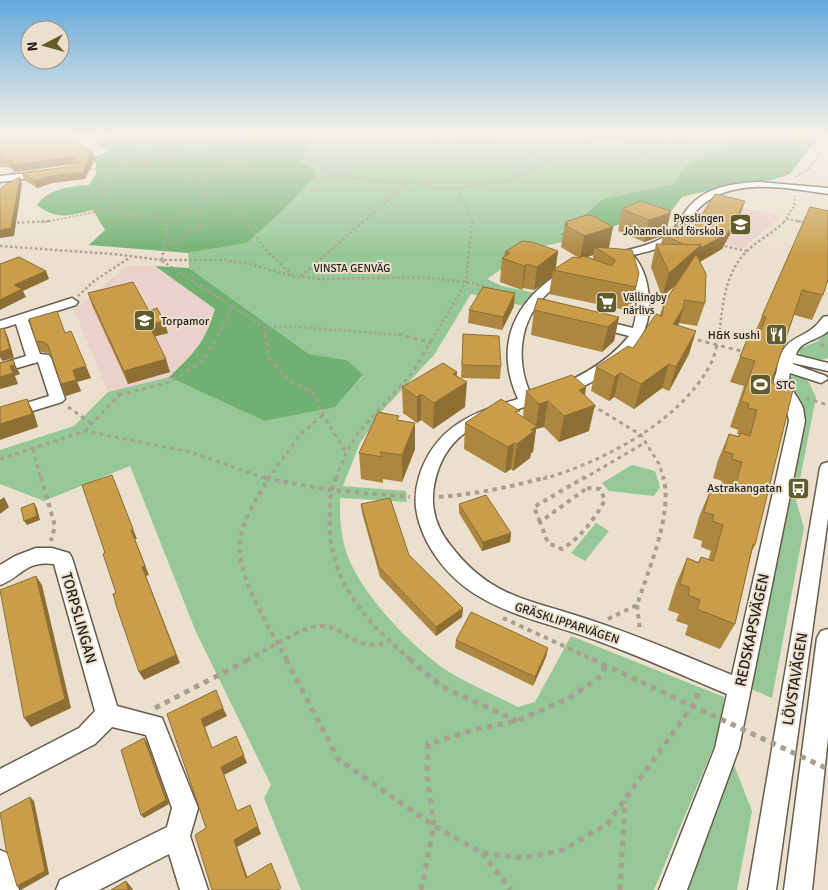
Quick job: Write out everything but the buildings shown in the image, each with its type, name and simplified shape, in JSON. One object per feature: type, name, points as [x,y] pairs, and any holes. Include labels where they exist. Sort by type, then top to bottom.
[{"type":"street","points":[[1,181],[41,175]]},
{"type":"street","points":[[600,261],[667,240],[675,234],[695,206],[704,199],[718,193],[747,186],[793,182],[828,191]]},
{"type":"street","name":"GRÄSKLIPPARVÄGEN","points":[[625,254],[634,265],[643,292],[644,306],[637,333],[618,355],[596,372],[566,388],[479,418],[450,438],[439,451],[431,468],[423,498],[427,518],[436,541],[458,569],[484,592],[538,614],[600,632],[740,689]]},
{"type":"street","points":[[526,401],[517,380],[514,364],[517,328],[529,306],[546,288],[563,276],[583,267]]},
{"type":"street","points":[[0,325],[72,302]]},
{"type":"street","points":[[529,306],[548,311]]},
{"type":"street","points":[[21,318],[34,358]]},
{"type":"street","points":[[585,320],[637,333]]},
{"type":"street","points":[[826,375],[786,362],[794,343],[819,333],[826,328],[828,320]]},
{"type":"street","points":[[0,369],[34,358],[44,358],[57,399],[0,416]]},
{"type":"street","name":"REDSKAPSVÄGEN","points":[[673,890],[727,748],[740,689],[797,421],[795,408],[780,379],[786,362]]},
{"type":"street","name":"LÖVSTAVÄGEN","points":[[762,890],[828,468]]},
{"type":"street","points":[[0,577],[12,567],[31,556],[47,554]]},
{"type":"street","name":"TORPSLINGAN","points":[[47,554],[62,558],[119,718]]},
{"type":"street","name":"LÖVSTAVÄGEN","points":[[798,890],[828,638]]},
{"type":"street","points":[[0,782],[119,718],[154,726],[185,808],[177,836],[194,890]]},
{"type":"street","points":[[70,890],[177,836]]},
{"type":"street","points":[[0,863],[5,890]]},
{"type":"path","points":[[110,175],[106,179],[104,191],[107,202],[120,211],[168,221],[187,216],[202,204]]},
{"type":"path","points":[[187,175],[204,193],[221,197],[238,211],[267,251],[293,276]]},
{"type":"path","points":[[164,244],[180,243],[192,231],[203,227],[199,217],[207,182],[197,175]]},
{"type":"path","points":[[300,175],[314,178],[410,182],[438,188],[458,188],[510,180],[521,175]]},
{"type":"path","points":[[343,175],[360,179]]},
{"type":"path","points":[[783,175],[781,180],[793,182],[802,175]]},
{"type":"path","points":[[0,459],[85,432],[191,452],[268,478],[331,490],[371,495],[423,498],[467,496],[529,484],[580,466],[641,435],[678,406],[696,387],[710,366],[718,344],[730,277],[746,251],[787,219],[794,206],[793,182]]},
{"type":"path","points":[[300,276],[408,183]]},
{"type":"path","points":[[458,188],[472,220],[466,282],[413,372],[358,433],[346,453],[331,490],[328,533],[336,568],[359,608],[389,642],[441,686],[517,721]]},
{"type":"path","points":[[8,223],[45,222],[116,208]]},
{"type":"path","points":[[787,219],[812,225]]},
{"type":"path","points":[[168,221],[162,260],[264,327],[295,327],[397,334],[431,343]]},
{"type":"path","points":[[720,245],[746,251]]},
{"type":"path","name":"VINSTA GENVÄG","points":[[0,246],[113,254],[130,258],[162,260],[225,260],[250,264],[293,276],[336,279],[421,277],[466,282],[496,289]]},
{"type":"path","points":[[72,302],[94,281],[130,258]]},
{"type":"path","points":[[85,432],[119,395],[169,382],[203,361],[226,323],[232,306]]},
{"type":"path","points":[[264,327],[269,358],[289,381],[313,392],[322,415],[346,453]]},
{"type":"path","points":[[685,336],[747,352]]},
{"type":"path","points":[[566,388],[641,435],[660,464],[667,490],[663,521],[637,605],[642,649]]},
{"type":"path","points":[[116,390],[119,395]]},
{"type":"path","points":[[57,399],[92,424]]},
{"type":"path","points":[[322,415],[300,436],[268,478],[242,526],[238,541],[239,557],[255,599],[338,760],[434,826],[482,853],[523,858],[564,850],[607,824],[696,701],[704,674]]},
{"type":"path","points":[[539,523],[587,488],[600,490],[605,500],[598,514],[572,544],[562,549],[548,543],[539,523],[534,508],[646,442]]},
{"type":"path","points":[[33,448],[54,526],[47,554]]},
{"type":"path","points":[[600,632],[611,616],[637,605]]},
{"type":"path","points":[[494,614],[828,769]]},
{"type":"path","points":[[119,718],[279,644],[294,633],[310,628],[325,626],[340,632],[361,645],[378,646],[389,642]]},
{"type":"path","points":[[421,890],[434,826],[427,776],[428,744],[477,729],[517,721],[569,698],[601,676],[606,665]]},
{"type":"path","points":[[620,890],[624,799]]},
{"type":"path","points":[[482,853],[511,890]]},
{"type":"shaded area","name":"Pysslingen Johannelund förskola","points":[[716,202],[782,216],[743,248],[699,238]]},
{"type":"shaded area","name":"Torpamor","points":[[127,266],[155,266],[216,309],[208,332],[193,354],[169,377],[108,392],[74,310]]},
{"type":"green space","points":[[96,175],[314,175],[314,178],[279,214],[247,243],[188,253],[89,245],[105,230],[93,210],[71,215],[58,215],[44,210],[37,205],[47,195],[60,189],[89,185]]},
{"type":"green space","points":[[311,175],[680,175],[673,184],[603,199],[560,233],[576,239],[531,249],[487,279],[502,286],[535,293],[524,306],[471,294],[434,355],[382,411],[360,443],[343,486],[406,491],[407,502],[340,498],[344,544],[359,579],[371,597],[416,646],[446,670],[463,680],[518,707],[535,702],[571,636],[724,697],[720,731],[654,890],[301,890],[264,798],[271,785],[196,632],[130,466],[44,501],[0,484],[0,450],[74,426],[108,392],[169,377],[264,421],[335,406],[363,376],[347,360],[309,354],[189,268],[188,253],[247,243],[314,178]]},
{"type":"green space","points":[[680,175],[788,175],[772,180],[731,185],[682,197],[663,222],[632,220],[576,239],[560,234],[603,199],[673,184]]},
{"type":"green space","points":[[155,266],[189,268],[309,354],[347,360],[363,375],[335,407],[264,421],[169,377],[198,347],[207,331],[215,309]]},
{"type":"green space","points":[[828,332],[828,358],[814,360],[800,357],[799,349],[818,341]]},
{"type":"green space","points":[[799,375],[808,381],[816,397],[796,500],[804,528],[772,698],[751,689],[803,415],[788,384],[788,377]]},
{"type":"green space","points":[[632,465],[655,471],[660,487],[654,496],[609,491],[602,483]]},
{"type":"green space","points":[[596,523],[609,531],[585,561],[571,553]]},
{"type":"green space","points":[[734,765],[752,811],[737,890],[687,890]]},
{"type":"place","name":"Pysslingen Johannelund förskola","points":[[740,224]]},
{"type":"place","name":"Vällingby närlivs","points":[[607,303]]},
{"type":"place","name":"Torpamor","points":[[145,321]]},
{"type":"place","name":"H&K sushi","points":[[776,335]]},
{"type":"place","name":"STC","points":[[760,385]]},
{"type":"place","name":"Astrakangatan","points":[[798,488]]}]
